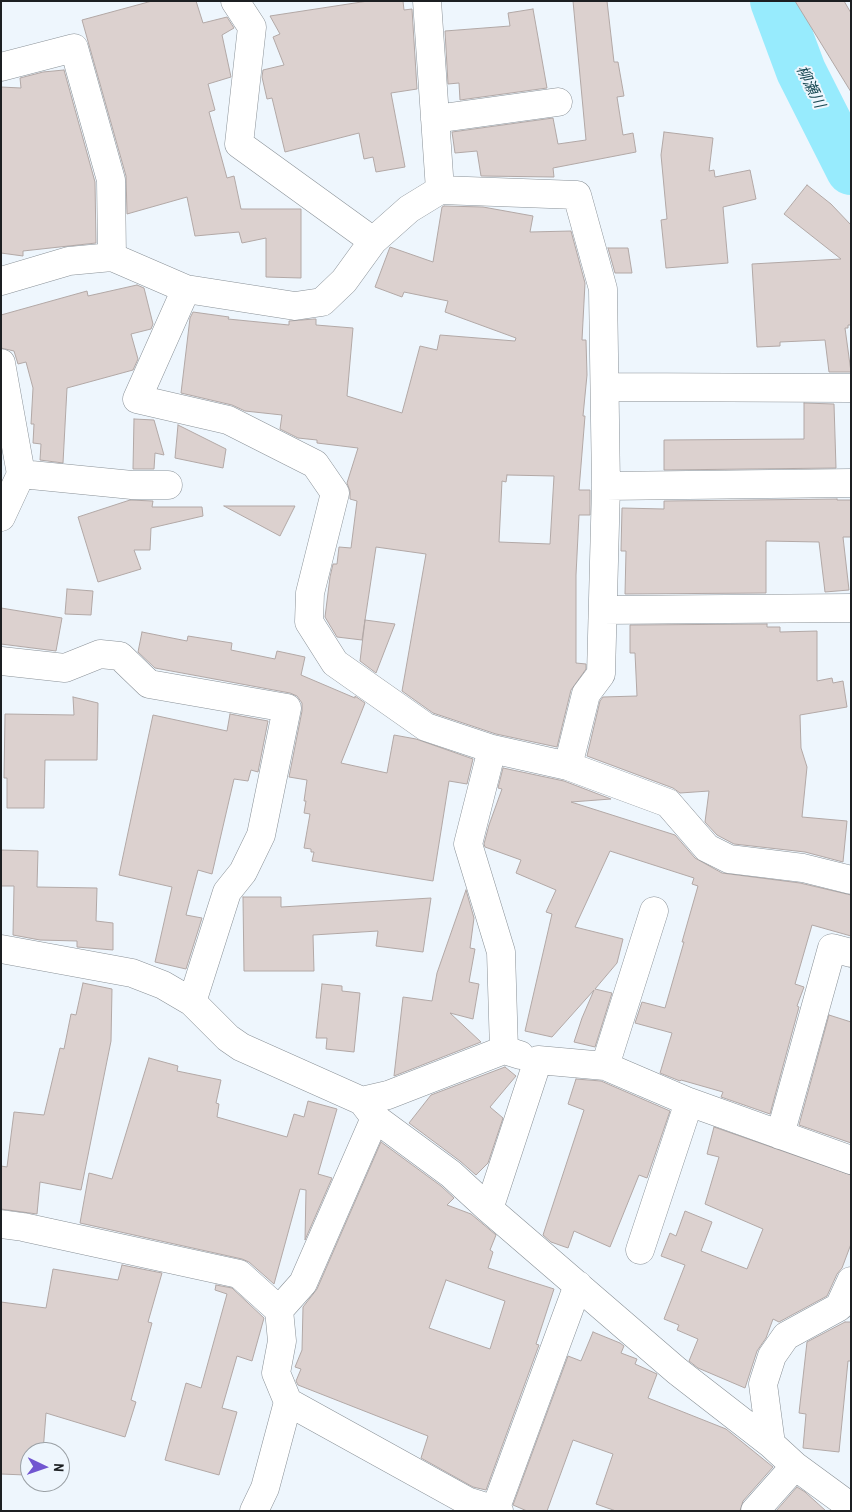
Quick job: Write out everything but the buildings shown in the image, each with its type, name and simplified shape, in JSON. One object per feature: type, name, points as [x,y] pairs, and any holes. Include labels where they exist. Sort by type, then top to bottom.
[{"type":"street","points":[[235,1],[252,27],[240,144],[373,241]]},
{"type":"street","points":[[427,1],[440,190]]},
{"type":"street","points":[[1,66],[74,48],[110,180],[112,257]]},
{"type":"street","points":[[435,118],[558,102]]},
{"type":"street","points":[[1,282],[69,261],[112,257],[186,289],[295,306],[322,302],[344,281],[373,241],[409,209],[440,190],[577,195],[603,289],[606,486],[601,674],[586,694],[568,766]]},
{"type":"street","points":[[186,289],[137,399],[228,420],[315,464],[335,493],[310,593],[309,622],[335,663],[426,727],[492,750],[568,766],[668,803],[707,848],[729,859],[803,868],[851,880]]},
{"type":"street","points":[[1,363],[21,474],[1,517]]},
{"type":"street","points":[[605,387],[851,388]]},
{"type":"street","points":[[21,474],[132,485],[168,486]]},
{"type":"street","points":[[606,486],[851,483]]},
{"type":"street","points":[[603,610],[851,608]]},
{"type":"street","points":[[1,661],[65,668],[100,654],[120,656],[149,684],[288,708],[261,835],[243,872],[227,892],[192,1002]]},
{"type":"street","points":[[492,750],[468,844],[501,952],[504,1050]]},
{"type":"street","points":[[605,1066],[654,910]]},
{"type":"street","points":[[780,1135],[832,948],[851,953]]},
{"type":"street","points":[[1,949],[132,973],[163,985],[192,1002],[228,1038],[241,1047],[368,1110],[451,1174],[677,1371],[771,1444],[795,1466],[851,1507]]},
{"type":"street","points":[[279,1310],[303,1283],[368,1110],[388,1095],[504,1050],[538,1060],[605,1066],[688,1102],[851,1160]]},
{"type":"street","points":[[489,1209],[538,1060]]},
{"type":"street","points":[[640,1250],[688,1102]]},
{"type":"street","points":[[1,1224],[239,1274],[279,1310],[282,1340],[276,1373],[288,1402],[466,1506],[497,1510],[578,1285]]},
{"type":"street","points":[[771,1444],[764,1384],[772,1356],[786,1336],[839,1307],[851,1281]]},
{"type":"street","points":[[254,1511],[265,1488],[288,1402]]},
{"type":"street","points":[[755,1511],[795,1466]]},
{"type":"waterway","name":"柳瀬川","points":[[775,1],[801,71],[851,170]]}]
